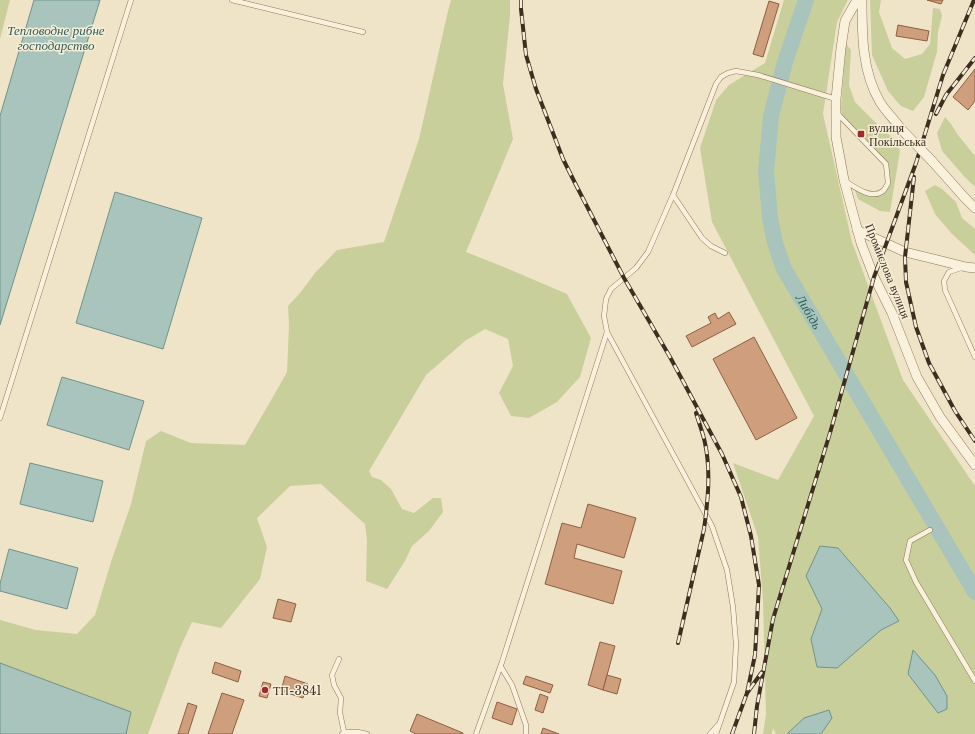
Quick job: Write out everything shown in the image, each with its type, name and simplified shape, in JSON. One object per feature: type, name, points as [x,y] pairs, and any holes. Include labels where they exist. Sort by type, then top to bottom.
[{"type":"street","name":"Промислова вулиця","points":[[857,0],[845,21],[836,99],[836,137],[844,180],[861,243],[874,277],[892,313],[917,377],[940,417],[975,465]]},
{"type":"street","points":[[862,0],[865,58],[871,83],[881,103],[902,129],[964,198],[975,208]]},
{"type":"street","points":[[857,230],[905,252],[971,267]]},
{"type":"lane","points":[[0,418],[131,0]]},
{"type":"lane","points":[[232,0],[363,32]]},
{"type":"lane","points":[[716,734],[734,682],[736,644],[733,607],[727,570],[712,526],[607,332],[604,316],[606,299],[611,289],[636,268],[648,252],[673,195],[716,84],[721,77],[728,72],[736,71],[758,75],[836,99]]},
{"type":"lane","points":[[836,111],[886,164],[888,183],[882,192],[869,194],[854,188],[844,180]]},
{"type":"lane","points":[[673,195],[702,238],[711,246],[725,253]]},
{"type":"lane","points":[[971,267],[958,268],[949,272],[944,281],[945,290],[975,357]]},
{"type":"lane","points":[[476,734],[501,667],[607,332]]},
{"type":"lane","points":[[930,530],[910,541],[906,560],[916,582],[975,681]]},
{"type":"lane","points":[[339,659],[332,675],[334,685],[341,698],[340,713],[343,733],[358,732],[367,734]]},
{"type":"lane","points":[[501,667],[512,685],[526,725],[526,734]]},
{"type":"lane","points":[[710,734],[719,724]]},
{"type":"green space","points":[[0,0],[10,0],[0,39]]},
{"type":"green space","points":[[451,0],[510,0],[510,16],[503,84],[513,139],[466,252],[567,294],[591,338],[580,377],[557,402],[529,418],[511,416],[499,393],[513,366],[508,339],[485,329],[465,341],[426,375],[369,471],[372,477],[381,480],[391,489],[402,509],[414,513],[433,498],[441,498],[443,512],[429,531],[412,546],[405,561],[387,589],[366,581],[367,540],[365,524],[321,484],[290,486],[257,518],[267,547],[260,579],[221,628],[192,622],[180,648],[148,734],[0,734],[0,620],[36,630],[77,634],[95,615],[131,504],[146,441],[161,431],[191,443],[245,445],[287,372],[289,325],[288,306],[315,273],[337,250],[384,242],[419,139]]},
{"type":"green space","points":[[784,0],[848,0],[837,22],[823,114],[852,242],[903,380],[975,486],[975,734],[821,734],[832,718],[788,734],[776,734],[773,728],[772,734],[763,734],[766,714],[763,601],[758,537],[733,463],[778,480],[814,416],[712,222],[700,148],[716,100],[729,85],[765,63]],"holes":[[[838,548],[890,608],[899,621],[817,667],[811,639],[822,609]]]},
{"type":"green space","points":[[870,0],[881,0],[879,12],[892,48],[905,59],[922,54],[930,44],[933,8],[940,9],[942,16],[938,32],[937,52],[924,97],[913,111],[901,106],[888,91],[872,55]]},
{"type":"green space","points":[[846,44],[851,50],[849,85],[855,102],[882,129],[897,141],[900,151],[890,212],[880,211],[858,199],[854,188],[869,194],[882,191],[888,183],[886,164],[842,117],[841,108]]},
{"type":"green space","points":[[945,117],[975,156],[975,187],[942,151],[937,133]]},
{"type":"green space","points":[[935,185],[942,189],[956,202],[962,218],[975,229],[975,255],[952,234],[935,214],[925,191]]},
{"type":"water","name":"Тепловодне рибне господарство","points":[[34,0],[100,0],[0,325],[0,116]]},
{"type":"water","points":[[115,192],[202,218],[163,349],[76,323]]},
{"type":"water","points":[[62,377],[144,401],[129,450],[47,425]]},
{"type":"water","points":[[30,463],[103,481],[93,522],[20,504]]},
{"type":"water","points":[[820,546],[838,548],[890,608],[899,621],[881,630],[837,668],[817,667],[811,639],[822,609],[806,576]]},
{"type":"water","points":[[9,549],[78,568],[67,609],[0,591],[0,584]]},
{"type":"water","points":[[913,650],[935,675],[947,696],[947,709],[938,713],[908,674]]},
{"type":"water","points":[[0,663],[131,712],[126,734],[0,734]]},
{"type":"water","points":[[829,710],[832,718],[821,734],[788,734],[804,718]]},
{"type":"building","points":[[927,0],[943,0],[941,4]]},
{"type":"building","points":[[769,1],[779,4],[763,57],[753,54]]},
{"type":"building","points":[[898,25],[929,31],[927,41],[896,36]]},
{"type":"building","points":[[975,69],[975,101],[968,110],[953,97]]},
{"type":"building","points":[[729,312],[736,324],[692,347],[686,336],[711,323],[708,317],[715,313],[718,319]]},
{"type":"building","points":[[754,337],[797,418],[756,440],[713,359]]},
{"type":"building","points":[[588,504],[636,518],[624,558],[577,544],[574,558],[622,571],[613,604],[545,584],[562,523],[581,528]]},
{"type":"building","points":[[278,599],[296,604],[291,622],[273,618]]},
{"type":"building","points":[[600,642],[615,646],[603,690],[588,685]]},
{"type":"building","points":[[215,662],[241,671],[238,682],[212,673]]},
{"type":"building","points":[[607,675],[621,679],[617,694],[603,690]]},
{"type":"building","points":[[285,676],[308,684],[303,698],[281,691]]},
{"type":"building","points":[[526,676],[553,685],[550,693],[523,684]]},
{"type":"building","name":"ТП-3841","points":[[263,682],[271,684],[267,698],[259,696]]},
{"type":"building","points":[[222,693],[244,700],[232,734],[208,734]]},
{"type":"building","points":[[540,694],[548,697],[543,713],[535,710]]},
{"type":"building","points":[[497,702],[517,709],[512,725],[492,718]]},
{"type":"building","points":[[188,703],[197,706],[188,734],[178,734]]},
{"type":"building","points":[[417,714],[463,734],[416,734],[410,731]]},
{"type":"building","points":[[543,728],[559,734],[541,734]]},
{"type":"waterway","name":"Либідь","points":[[806,0],[785,62],[771,116],[766,171],[770,218],[775,243],[784,269],[975,592]]},
{"type":"railway","points":[[521,0],[526,55],[536,89],[563,159],[624,278],[670,357],[722,454],[741,497],[751,536],[759,585],[755,655],[747,693]]},
{"type":"railway","points":[[754,734],[757,706],[773,619],[830,433],[874,277],[916,163],[943,75],[974,0]]},
{"type":"railway","points":[[936,114],[946,95],[975,58]]},
{"type":"railway","points":[[914,177],[905,257],[906,282],[916,327],[929,363],[955,411],[975,441]]},
{"type":"railway","points":[[678,643],[704,529],[708,497],[707,454],[696,413]]},
{"type":"railway","points":[[732,734],[747,693],[762,672]]},
{"type":"place","name":"вулиця Покільська","points":[[861,134]]},
{"type":"place","name":"ТП-3841","points":[[265,690]]}]
